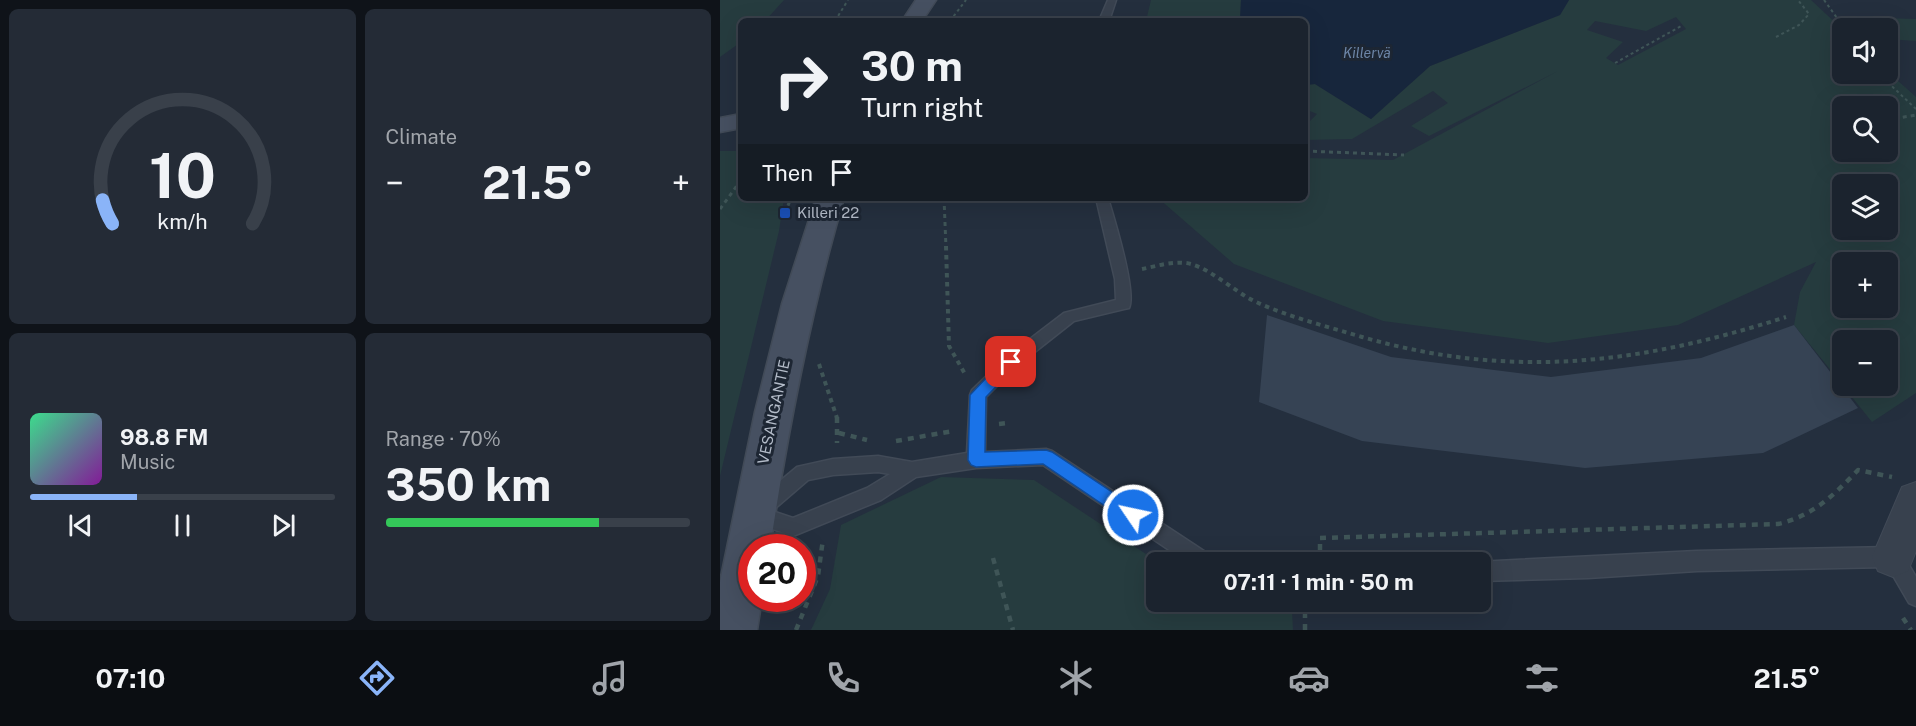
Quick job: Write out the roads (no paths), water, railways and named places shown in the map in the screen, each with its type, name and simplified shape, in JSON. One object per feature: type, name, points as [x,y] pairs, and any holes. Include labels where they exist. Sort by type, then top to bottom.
[{"type":"street","points":[[914,18],[926,0]]},
{"type":"street","points":[[720,125],[738,122]]},
{"type":"street","name":"VESANGANTIE","points":[[734,630],[777,394],[807,271],[829,201]]},
{"type":"street","points":[[1893,557],[1910,490]]},
{"type":"lane","points":[[1105,18],[1112,0]]},
{"type":"lane","points":[[976,460],[978,395],[1011,362],[1069,318],[1124,304],[1120,273],[1103,201]]},
{"type":"lane","points":[[754,514],[803,473],[833,467],[878,464],[912,470],[976,460],[1046,457],[1188,552]]},
{"type":"lane","points":[[754,514],[793,527],[874,494],[912,470]]},
{"type":"lane","points":[[1491,571],[1587,568],[1697,561],[1893,557],[1916,596]]},
{"type":"water","name":"Killervä","points":[[1241,0],[1569,0],[1560,15],[1430,66],[1371,119],[1315,84],[1308,85],[1308,18],[1240,18]]},
{"type":"place","name":"Killeri 22","points":[[785,213]]}]
